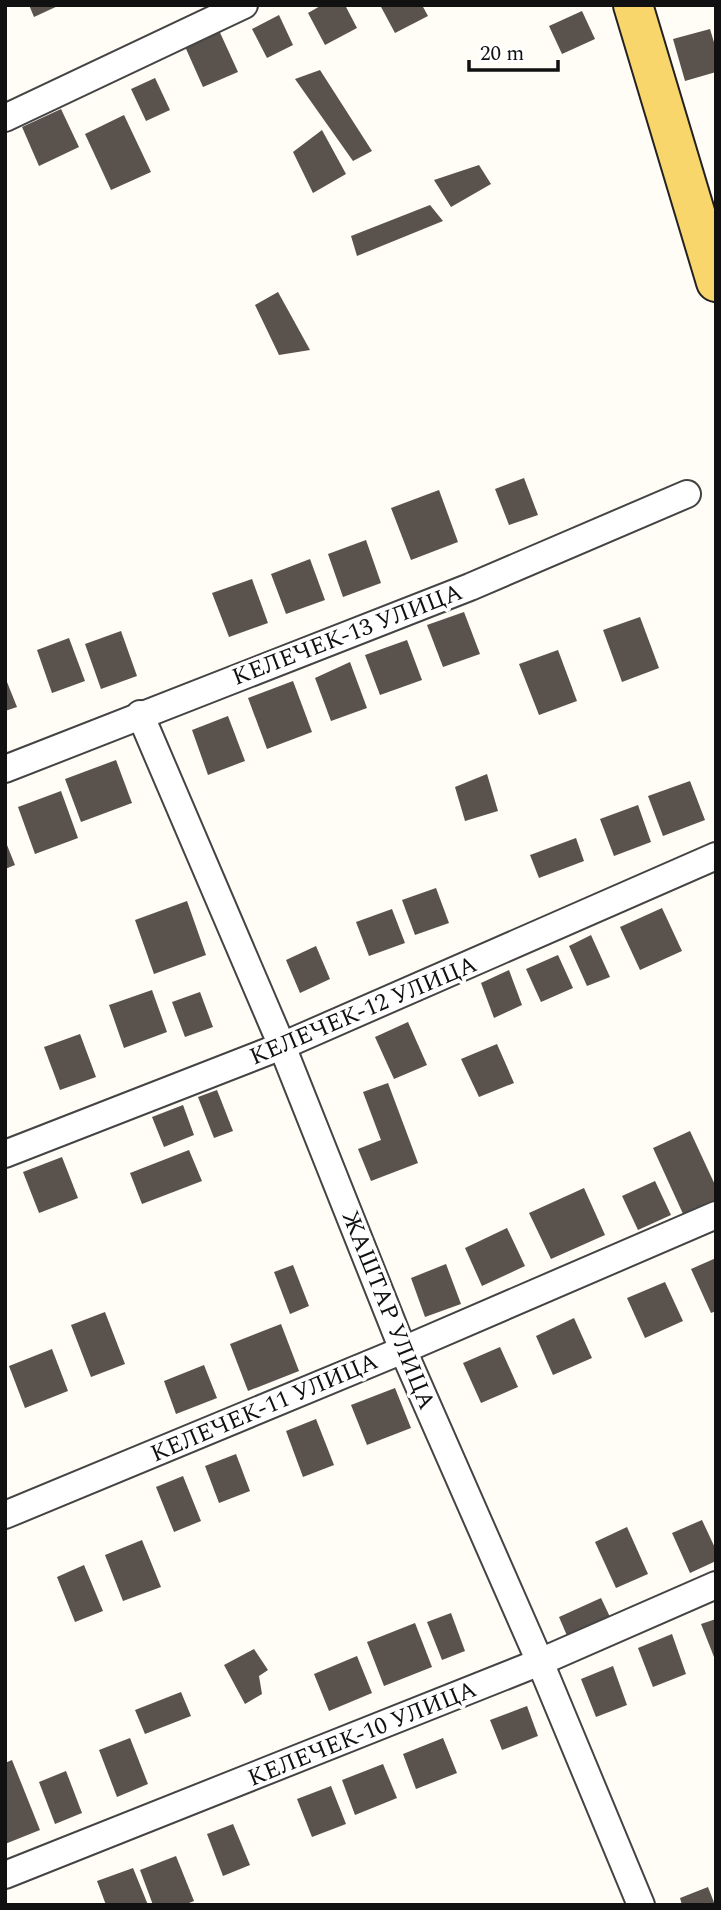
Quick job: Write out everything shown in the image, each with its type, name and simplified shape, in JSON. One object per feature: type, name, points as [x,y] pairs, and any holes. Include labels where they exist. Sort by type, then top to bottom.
[{"type":"main road","points":[[632,5],[716,282]]},
{"type":"street","points":[[5,118],[244,5]]},
{"type":"street","name":"КЕЛЕЧЕК-13 УЛИЦА","points":[[5,769],[470,587],[687,494]]},
{"type":"street","name":"ЖАШТАР УЛИЦА","points":[[140,714],[282,1046],[403,1350],[540,1662],[641,1905]]},
{"type":"street","name":"КЕЛЕЧЕК-12 УЛИЦА","points":[[5,1154],[282,1046],[716,856]]},
{"type":"street","name":"КЕЛЕЧЕК-11 УЛИЦА","points":[[5,1515],[403,1350],[716,1215]]},
{"type":"street","name":"КЕЛЕЧЕК-10 УЛИЦА","points":[[5,1875],[540,1662],[716,1585]]},
{"type":"building","points":[[29,5],[60,5],[34,17]]},
{"type":"building","points":[[322,5],[345,5],[357,28],[325,45],[308,13]]},
{"type":"building","points":[[380,5],[422,5],[428,16],[395,33]]},
{"type":"building","points":[[582,11],[595,39],[562,54],[549,26]]},
{"type":"building","points":[[279,15],[293,45],[267,58],[252,29]]},
{"type":"building","points":[[217,26],[238,72],[203,87],[183,42]]},
{"type":"building","points":[[710,29],[716,49],[716,72],[685,81],[673,39]]},
{"type":"building","points":[[320,70],[372,151],[353,161],[295,79]]},
{"type":"building","points":[[155,78],[170,110],[146,121],[131,89]]},
{"type":"building","points":[[61,109],[79,147],[39,166],[22,127]]},
{"type":"building","points":[[124,115],[151,172],[111,190],[85,134]]},
{"type":"building","points":[[322,130],[346,174],[313,193],[293,152]]},
{"type":"building","points":[[479,165],[491,184],[451,207],[434,180]]},
{"type":"building","points":[[430,205],[443,221],[357,256],[351,236]]},
{"type":"building","points":[[278,292],[310,350],[279,355],[255,305]]},
{"type":"building","points":[[524,478],[538,515],[509,525],[495,489]]},
{"type":"building","points":[[439,490],[458,542],[411,560],[391,508]]},
{"type":"building","points":[[366,540],[381,583],[343,597],[328,554]]},
{"type":"building","points":[[310,559],[325,600],[286,614],[271,574]]},
{"type":"building","points":[[252,579],[268,623],[229,637],[212,593]]},
{"type":"building","points":[[464,612],[480,654],[443,667],[427,625]]},
{"type":"building","points":[[640,617],[659,668],[622,682],[603,630]]},
{"type":"building","points":[[121,631],[137,676],[101,689],[85,644]]},
{"type":"building","points":[[69,638],[85,681],[52,693],[37,650]]},
{"type":"building","points":[[407,640],[422,680],[380,695],[365,655]]},
{"type":"building","points":[[558,650],[577,701],[539,715],[519,664]]},
{"type":"building","points":[[350,662],[367,708],[331,721],[315,678]]},
{"type":"building","points":[[5,677],[17,707],[5,711]]},
{"type":"building","points":[[293,681],[312,732],[267,749],[248,698]]},
{"type":"building","points":[[228,716],[245,761],[208,775],[192,730]]},
{"type":"building","points":[[116,760],[132,803],[81,822],[65,779]]},
{"type":"building","points":[[487,774],[498,811],[465,821],[455,787]]},
{"type":"building","points":[[690,781],[705,820],[663,836],[648,796]]},
{"type":"building","points":[[61,791],[78,838],[35,854],[18,807]]},
{"type":"building","points":[[638,805],[651,842],[614,856],[600,819]]},
{"type":"building","points":[[576,838],[584,861],[539,878],[530,855]]},
{"type":"building","points":[[5,840],[15,865],[5,869]]},
{"type":"building","points":[[436,888],[449,923],[415,935],[402,900]]},
{"type":"building","points":[[187,901],[206,955],[154,974],[135,920]]},
{"type":"building","points":[[662,908],[682,951],[640,970],[620,927]]},
{"type":"building","points":[[392,909],[405,943],[369,956],[356,922]]},
{"type":"building","points":[[591,935],[610,977],[587,986],[569,946]]},
{"type":"building","points":[[316,946],[330,979],[300,993],[286,960]]},
{"type":"building","points":[[558,955],[573,988],[541,1002],[526,969]]},
{"type":"building","points":[[509,970],[522,1005],[494,1018],[481,983]]},
{"type":"building","points":[[152,990],[167,1032],[124,1048],[109,1005]]},
{"type":"building","points":[[200,992],[213,1027],[185,1037],[172,1002]]},
{"type":"building","points":[[408,1022],[427,1065],[394,1079],[375,1037]]},
{"type":"building","points":[[80,1034],[96,1077],[60,1090],[44,1047]]},
{"type":"building","points":[[497,1044],[514,1083],[479,1097],[461,1059]]},
{"type":"building","points":[[388,1083],[418,1163],[371,1181],[358,1149],[381,1140],[363,1092]]},
{"type":"building","points":[[217,1090],[233,1131],[214,1138],[198,1097]]},
{"type":"building","points":[[183,1105],[194,1135],[164,1147],[152,1117]]},
{"type":"building","points":[[690,1131],[716,1187],[716,1202],[684,1216],[653,1148]]},
{"type":"building","points":[[189,1150],[202,1181],[142,1204],[130,1173]]},
{"type":"building","points":[[62,1157],[78,1198],[39,1213],[23,1172]]},
{"type":"building","points":[[655,1181],[671,1215],[638,1230],[622,1196]]},
{"type":"building","points":[[584,1188],[605,1235],[551,1259],[529,1213]]},
{"type":"building","points":[[507,1228],[525,1266],[482,1286],[465,1248]]},
{"type":"building","points":[[716,1258],[716,1311],[711,1313],[691,1269]]},
{"type":"building","points":[[446,1264],[461,1304],[425,1317],[411,1278]]},
{"type":"building","points":[[293,1265],[309,1306],[290,1314],[274,1272]]},
{"type":"building","points":[[665,1282],[683,1321],[645,1338],[627,1298]]},
{"type":"building","points":[[105,1312],[125,1364],[91,1377],[71,1325]]},
{"type":"building","points":[[574,1318],[592,1358],[553,1375],[536,1336]]},
{"type":"building","points":[[281,1324],[299,1371],[248,1391],[230,1344]]},
{"type":"building","points":[[500,1347],[518,1387],[481,1403],[463,1363]]},
{"type":"building","points":[[52,1349],[68,1391],[25,1408],[9,1366]]},
{"type":"building","points":[[204,1365],[217,1398],[176,1414],[164,1381]]},
{"type":"building","points":[[395,1388],[411,1428],[367,1445],[351,1405]]},
{"type":"building","points":[[316,1419],[334,1465],[303,1477],[286,1431]]},
{"type":"building","points":[[236,1454],[250,1491],[219,1503],[205,1466]]},
{"type":"building","points":[[183,1476],[201,1521],[174,1532],[156,1487]]},
{"type":"building","points":[[702,1520],[716,1550],[716,1561],[690,1573],[672,1533]]},
{"type":"building","points":[[627,1527],[648,1574],[616,1588],[595,1542]]},
{"type":"building","points":[[142,1540],[161,1587],[123,1601],[105,1555]]},
{"type":"building","points":[[84,1565],[103,1611],[75,1622],[57,1577]]},
{"type":"building","points":[[601,1598],[611,1619],[568,1638],[559,1617]]},
{"type":"building","points":[[451,1613],[465,1651],[442,1660],[427,1622]]},
{"type":"building","points":[[716,1619],[716,1662],[701,1624]]},
{"type":"building","points":[[415,1623],[432,1667],[384,1686],[367,1642]]},
{"type":"building","points":[[672,1634],[686,1674],[653,1687],[638,1648]]},
{"type":"building","points":[[254,1649],[268,1670],[259,1676],[262,1694],[245,1704],[224,1665]]},
{"type":"building","points":[[357,1656],[372,1693],[329,1711],[314,1674]]},
{"type":"building","points":[[613,1666],[627,1705],[596,1717],[581,1679]]},
{"type":"building","points":[[181,1692],[191,1716],[145,1734],[135,1710]]},
{"type":"building","points":[[527,1706],[538,1736],[502,1750],[490,1720]]},
{"type":"building","points":[[130,1738],[148,1784],[117,1797],[99,1750]]},
{"type":"building","points":[[443,1738],[457,1773],[416,1789],[403,1754]]},
{"type":"building","points":[[12,1760],[40,1830],[5,1844],[5,1763]]},
{"type":"building","points":[[383,1764],[397,1798],[355,1815],[342,1780]]},
{"type":"building","points":[[66,1771],[82,1813],[55,1824],[39,1782]]},
{"type":"building","points":[[331,1786],[346,1824],[312,1837],[297,1799]]},
{"type":"building","points":[[233,1824],[250,1865],[223,1876],[207,1834]]},
{"type":"building","points":[[176,1856],[194,1901],[184,1905],[153,1905],[140,1870]]},
{"type":"building","points":[[133,1868],[148,1905],[106,1905],[97,1881]]},
{"type":"building","points":[[708,1887],[715,1905],[682,1905],[680,1898]]}]
